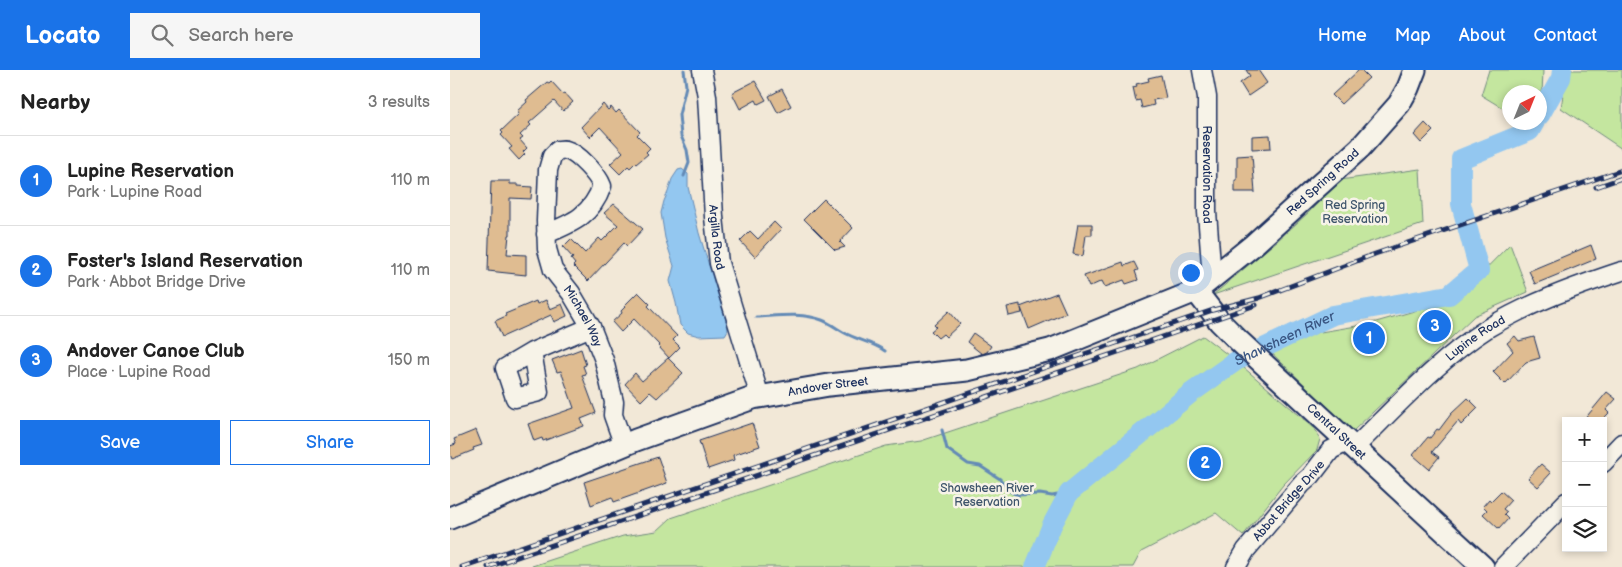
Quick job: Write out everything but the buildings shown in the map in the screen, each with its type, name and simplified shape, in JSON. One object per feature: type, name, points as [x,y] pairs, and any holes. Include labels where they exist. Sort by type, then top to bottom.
[{"type":"main road","name":"Red Spring Road","points":[[1204,285],[1252,246],[1360,148],[1399,104],[1415,70]]},
{"type":"main road","name":"Andover Street","points":[[450,518],[630,443],[753,398],[829,385],[967,370],[1031,355],[1050,350],[1204,285]]},
{"type":"main road","name":"Central Street","points":[[1204,285],[1220,322],[1484,567]]},
{"type":"street","name":"Argilla Road","points":[[702,70],[707,96],[714,218],[719,263],[760,397]]},
{"type":"street","name":"Reservation Road","points":[[1202,70],[1207,97],[1207,212],[1204,285]]},
{"type":"street","name":"Michael Way","points":[[546,234],[576,221],[597,199],[602,186],[598,176],[565,149],[558,150],[552,156],[548,170],[546,234],[547,249],[553,270],[571,293],[591,327],[604,360],[614,402],[613,415],[630,443]]},
{"type":"street","name":"Lupine Road","points":[[1351,445],[1446,358],[1489,328],[1546,299],[1622,271]]},
{"type":"street","points":[[532,352],[591,327]]},
{"type":"street","points":[[1604,462],[1622,443]]},
{"type":"street","name":"Abbot Bridge Drive","points":[[1236,567],[1246,550],[1311,476],[1331,450],[1351,445]]},
{"type":"street","points":[[1503,567],[1562,506]]},
{"type":"green space","points":[[1489,70],[1543,70],[1542,85],[1502,85],[1502,108],[1481,95]]},
{"type":"green space","points":[[1567,70],[1622,70],[1622,149],[1561,108]]},
{"type":"green space","name":"Red Spring Reservation","points":[[1420,169],[1423,224],[1213,295],[1309,212],[1340,180]]},
{"type":"green space","points":[[1510,244],[1528,292],[1474,316],[1353,431],[1260,342],[1369,324],[1456,299]]},
{"type":"green space","name":"Shawsheen River Reservation","points":[[1203,336],[1236,361],[1313,427],[1320,439],[1317,450],[1283,485],[1243,536],[1216,513],[1141,552],[1133,567],[529,567],[623,536],[657,531],[671,518],[886,446],[921,441],[1138,369]]},
{"type":"water","points":[[682,169],[688,174],[688,187],[699,233],[727,324],[728,330],[725,335],[699,336],[688,333],[680,325],[670,281],[674,266],[665,238],[661,213],[672,179],[678,170]]},
{"type":"waterway","points":[[684,70],[686,86],[679,115],[681,136],[687,150],[689,163],[684,176]]},
{"type":"waterway","name":"Shawsheen River","points":[[1547,103],[1561,78],[1562,70]]},
{"type":"waterway","name":"Shawsheen River","points":[[1035,567],[1052,525],[1069,493],[1191,393],[1236,361],[1333,315],[1449,295],[1479,270],[1461,204],[1461,159],[1531,130]]},
{"type":"waterway","points":[[756,317],[789,315],[814,318],[885,351]]},
{"type":"waterway","points":[[942,430],[947,449],[968,464],[980,466],[1000,479],[1011,492],[1017,495],[1040,494],[1052,496],[1069,493]]},
{"type":"railway","points":[[462,567],[1213,310],[1259,298],[1375,254],[1622,170]]},
{"type":"railway","points":[[1596,187],[1622,178]]},
{"type":"railway","points":[[488,567],[1256,305]]},
{"type":"place","name":"Andover Canoe Club","points":[[1435,326]]},
{"type":"place","name":"Lupine Reservation","points":[[1369,338]]},
{"type":"place","name":"Foster's Island Reservation","points":[[1205,463]]}]
